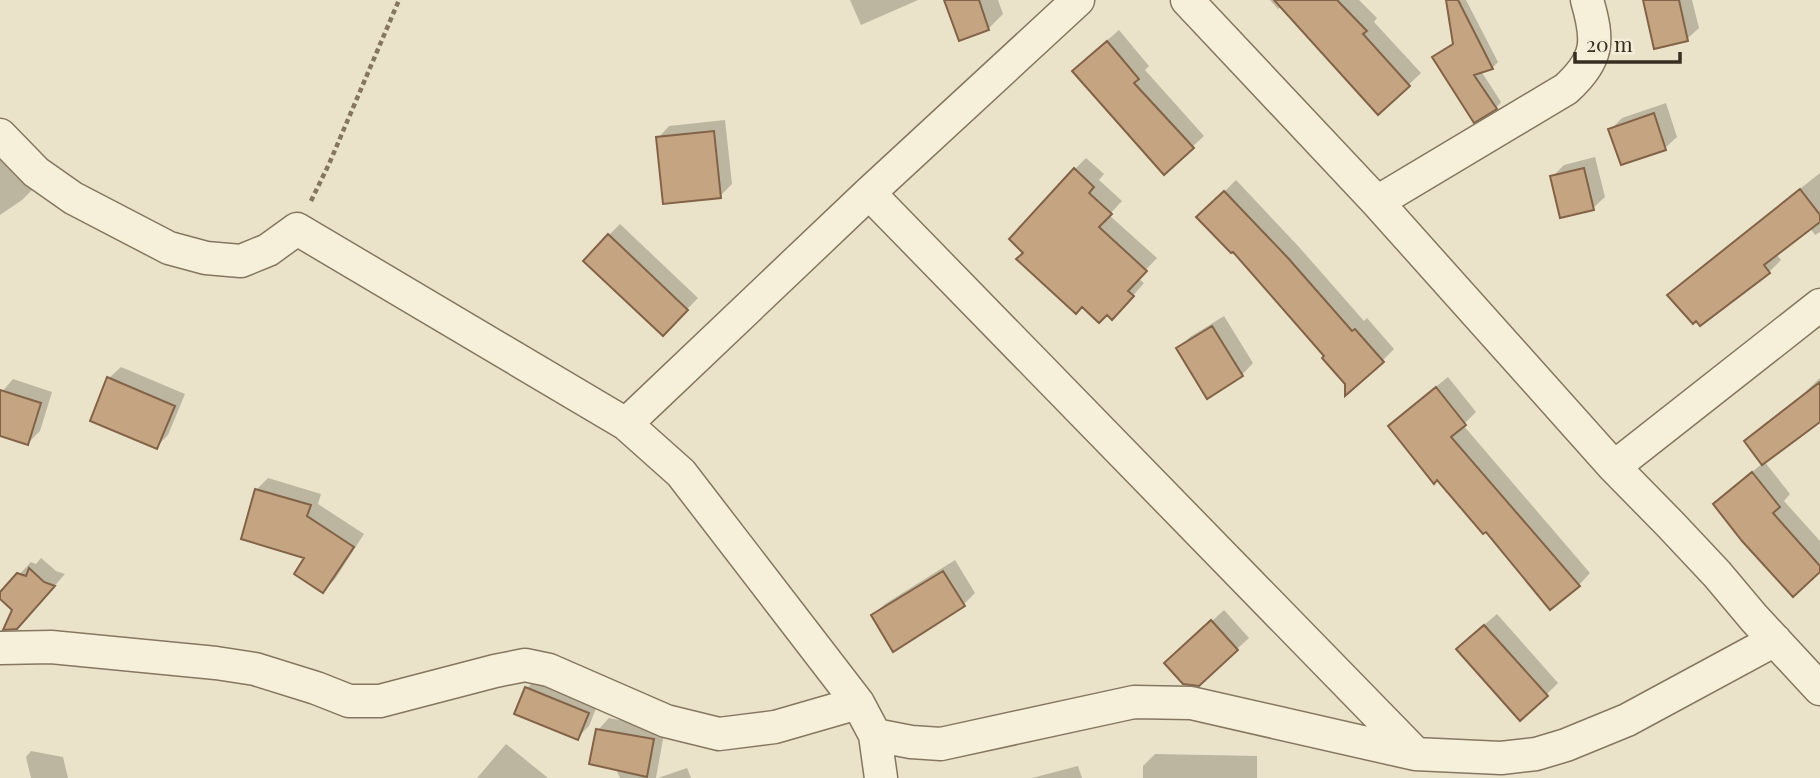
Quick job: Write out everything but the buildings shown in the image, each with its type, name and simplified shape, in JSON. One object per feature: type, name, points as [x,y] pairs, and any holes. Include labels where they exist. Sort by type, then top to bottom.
[{"type":"street","points":[[626,424],[869,193],[1078,0]]},
{"type":"street","points":[[1187,0],[1377,202],[1614,467],[1670,524],[1820,689]]},
{"type":"street","points":[[1377,202],[1566,89],[1578,79],[1588,64],[1595,45],[1593,20],[1587,0]]},
{"type":"street","points":[[0,135],[36,172],[73,198],[169,248],[206,258],[241,261],[268,250],[297,229],[626,424],[681,473],[858,703],[875,735],[881,778]]},
{"type":"street","points":[[869,193],[1415,754]]},
{"type":"street","points":[[1614,467],[1820,305]]},
{"type":"street","points":[[875,735],[941,744],[1134,702],[1192,703],[1415,754],[1501,758],[1536,754],[1566,745],[1627,720],[1774,640]]},
{"type":"street","points":[[0,648],[51,648],[242,667],[316,688],[349,701],[380,701],[525,665],[549,670],[666,722],[719,734],[775,727],[858,703]]},
{"type":"path","points":[[297,229],[329,164],[399,0]]}]
